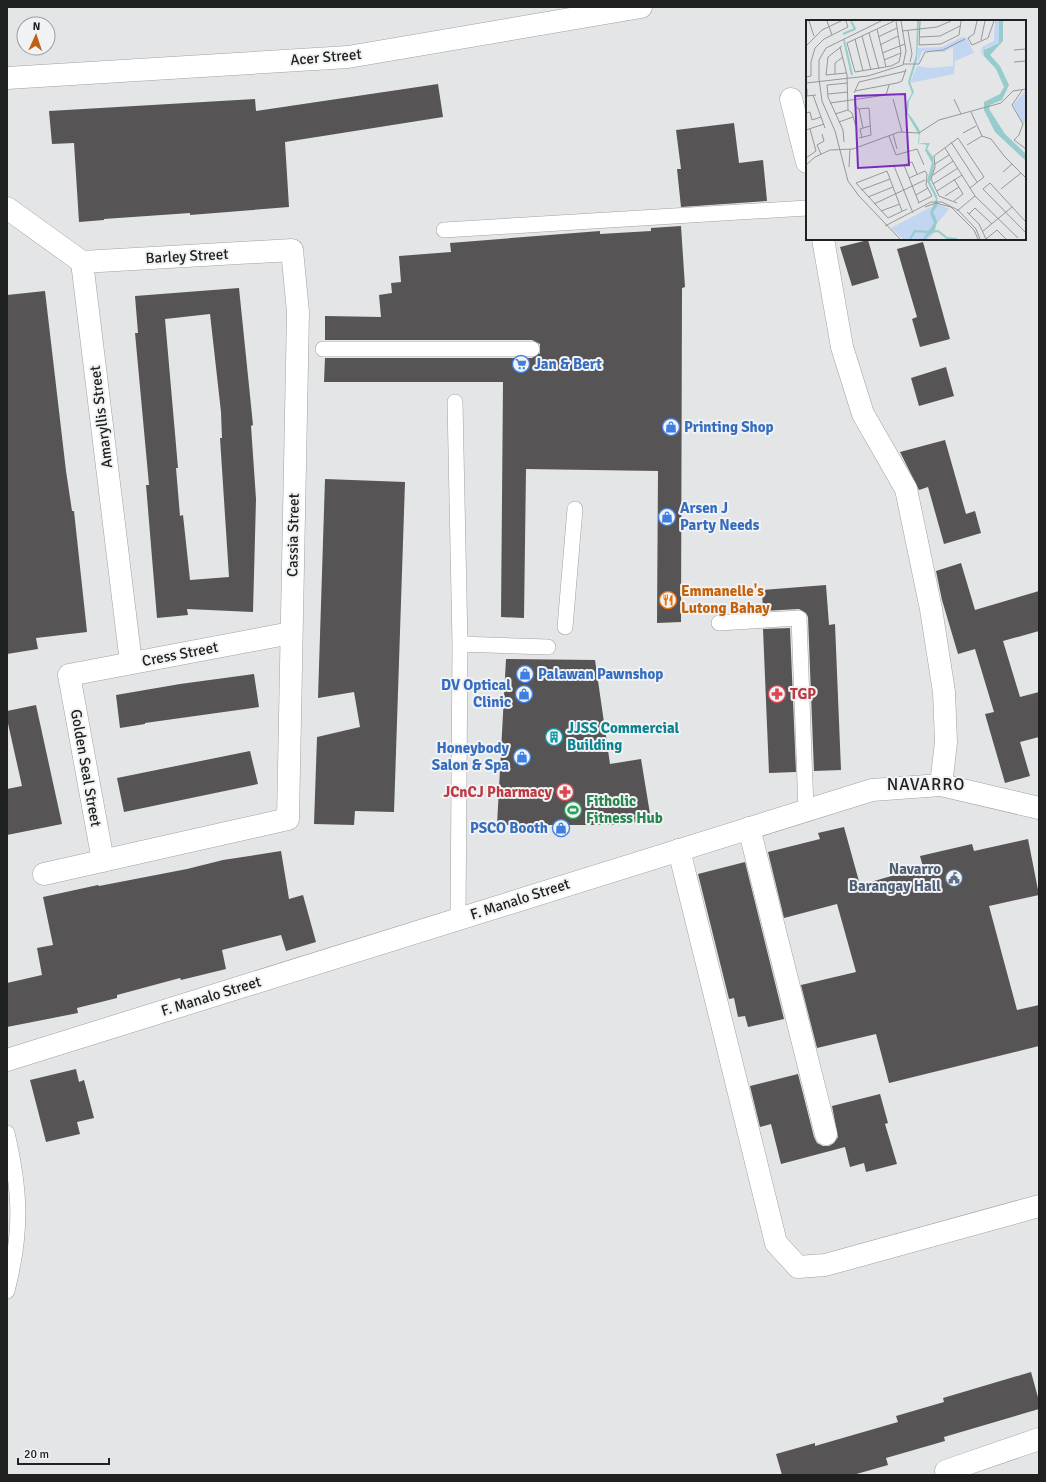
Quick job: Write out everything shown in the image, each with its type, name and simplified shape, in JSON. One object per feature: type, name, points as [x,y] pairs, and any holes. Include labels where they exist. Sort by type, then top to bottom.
[{"type":"street","name":"Acer Street","points":[[7,78],[348,57],[641,7]]},
{"type":"street","points":[[791,99],[803,123],[806,152]]},
{"type":"street","points":[[7,208],[82,262]]},
{"type":"street","points":[[823,240],[842,347],[863,414],[906,489],[931,609],[944,692],[946,742],[941,785]]},
{"type":"street","name":"Barley Street","points":[[82,262],[292,250]]},
{"type":"street","name":"Cassia Street","points":[[103,861],[288,819],[298,312],[292,250]]},
{"type":"street","name":"Amaryllis Street","points":[[82,262],[131,663]]},
{"type":"street","name":"Cress Street","points":[[69,675],[291,633]]},
{"type":"street","name":"Golden Seal Street","points":[[69,675],[103,861]]},
{"type":"street","name":"F. Manalo Street","points":[[7,1060],[872,790],[941,785],[1039,808]]},
{"type":"street","points":[[749,828],[826,1134]]},
{"type":"street","points":[[678,850],[776,1243],[798,1267],[825,1265],[1039,1206]]},
{"type":"street","points":[[44,874],[103,861]]},
{"type":"street","points":[[947,1475],[946,1471],[1039,1439]]},
{"type":"lane","points":[[444,230],[806,208]]},
{"type":"lane","points":[[323,349],[532,349]]},
{"type":"lane","points":[[455,402],[460,644],[458,919]]},
{"type":"lane","points":[[564,627],[575,509]]},
{"type":"lane","points":[[719,623],[799,618],[806,810]]},
{"type":"lane","points":[[460,644],[548,647]]},
{"type":"lane","points":[[7,1133],[16,1171],[19,1208],[15,1262],[7,1291]]},
{"type":"building","points":[[438,84],[443,117],[285,142],[289,207],[190,215],[190,213],[104,219],[79,222],[74,143],[52,144],[49,111],[255,99],[256,111]]},
{"type":"building","points":[[734,123],[739,163],[763,160],[767,201],[681,207],[677,169],[681,169],[676,130]]},
{"type":"building","points":[[681,226],[685,287],[682,288],[681,622],[657,623],[658,471],[526,469],[524,618],[501,617],[503,382],[324,382],[325,358],[532,358],[540,353],[540,344],[532,340],[325,340],[325,316],[381,317],[379,295],[392,293],[391,283],[401,282],[399,256],[451,252],[450,243],[600,231],[600,234],[651,231],[651,228]]},
{"type":"building","points":[[868,240],[879,278],[852,286],[840,247]]},
{"type":"building","points":[[923,242],[950,339],[920,347],[912,319],[917,317],[897,249]]},
{"type":"building","points":[[239,288],[253,425],[251,426],[256,499],[253,612],[187,609],[188,615],[157,618],[146,485],[149,485],[135,333],[138,333],[135,296]],"holes":[[[210,314],[221,412],[222,438],[220,438],[229,577],[190,580],[183,515],[180,516],[176,468],[178,468],[165,319]]]},
{"type":"building","points":[[45,291],[66,471],[72,511],[74,511],[87,632],[36,638],[38,649],[7,654],[7,295]]},
{"type":"building","points":[[946,367],[954,396],[919,406],[911,378]]},
{"type":"building","points":[[945,440],[966,514],[975,511],[981,533],[944,544],[928,487],[919,490],[900,452]]},
{"type":"building","points":[[325,479],[405,482],[394,812],[355,811],[354,825],[314,824],[317,737],[360,727],[354,692],[318,698]]},
{"type":"building","points":[[961,563],[975,610],[1039,591],[1039,631],[1003,641],[1020,697],[1039,692],[1039,737],[1020,742],[1030,776],[1005,783],[985,714],[994,712],[975,649],[958,654],[942,600],[936,571]]},
{"type":"building","points":[[826,585],[829,625],[835,624],[841,770],[814,771],[808,617],[806,613],[799,609],[763,611],[762,590]]},
{"type":"building","points":[[790,628],[796,772],[769,773],[763,629]]},
{"type":"building","name":"JJSS Commercial Building","points":[[506,659],[595,660],[610,764],[641,759],[651,820],[613,825],[497,825]]},
{"type":"building","points":[[254,674],[259,707],[145,723],[120,728],[116,695],[180,684]]},
{"type":"building","points":[[36,705],[62,824],[7,835],[7,789],[22,786],[7,719],[7,711]]},
{"type":"building","points":[[250,751],[258,784],[124,812],[117,778]]},
{"type":"building","points":[[844,827],[860,885],[923,867],[920,856],[972,844],[974,851],[1028,839],[1039,895],[989,906],[1017,1010],[1039,1005],[1039,1046],[889,1083],[876,1034],[817,1048],[801,985],[856,972],[837,904],[784,918],[768,852],[820,839],[818,833]]},
{"type":"building","points":[[281,851],[289,899],[303,895],[316,942],[286,951],[281,935],[222,950],[226,969],[181,980],[180,978],[117,995],[117,998],[77,1008],[78,1013],[7,1027],[7,983],[42,975],[37,948],[53,945],[43,897],[98,885],[187,869],[223,860]]},
{"type":"building","points":[[745,862],[784,1019],[748,1027],[745,1016],[738,1017],[734,998],[729,999],[698,874]]},
{"type":"building","points":[[76,1069],[79,1082],[84,1080],[94,1118],[77,1122],[80,1134],[46,1142],[30,1080]]},
{"type":"building","points":[[798,1074],[814,1137],[817,1143],[823,1146],[829,1146],[834,1143],[838,1137],[832,1106],[880,1094],[888,1123],[885,1124],[897,1164],[866,1172],[864,1163],[850,1167],[845,1147],[781,1164],[771,1124],[760,1127],[750,1086]]},
{"type":"building","points":[[1031,1372],[1039,1401],[1039,1409],[944,1437],[945,1441],[886,1458],[888,1465],[853,1475],[782,1475],[776,1454],[815,1443],[815,1446],[898,1422],[896,1416],[944,1402],[943,1398]]},
{"type":"place","name":"Jan & Bert","points":[[521,364]]},
{"type":"place","name":"Printing Shop","points":[[671,427]]},
{"type":"place","name":"Arsen J Party Needs","points":[[667,517]]},
{"type":"place","name":"Emmanelle's Lutong Bahay","points":[[668,600]]},
{"type":"place","name":"Palawan Pawnshop","points":[[525,674]]},
{"type":"place","name":"DV Optical Clinic","points":[[524,694]]},
{"type":"place","name":"TGP","points":[[777,694]]},
{"type":"place","name":"JJSS Commercial Building","points":[[554,737]]},
{"type":"place","name":"Honeybody Salon & Spa","points":[[522,757]]},
{"type":"place","name":"JCnCJ Pharmacy","points":[[565,792]]},
{"type":"place","name":"Fitholic Fitness Hub","points":[[573,810]]},
{"type":"place","name":"PSCO Booth","points":[[561,828]]},
{"type":"place","name":"Navarro Barangay Hall","points":[[954,878]]},
{"type":"district","name":"NAVARRO","points":[[926,784]]}]
